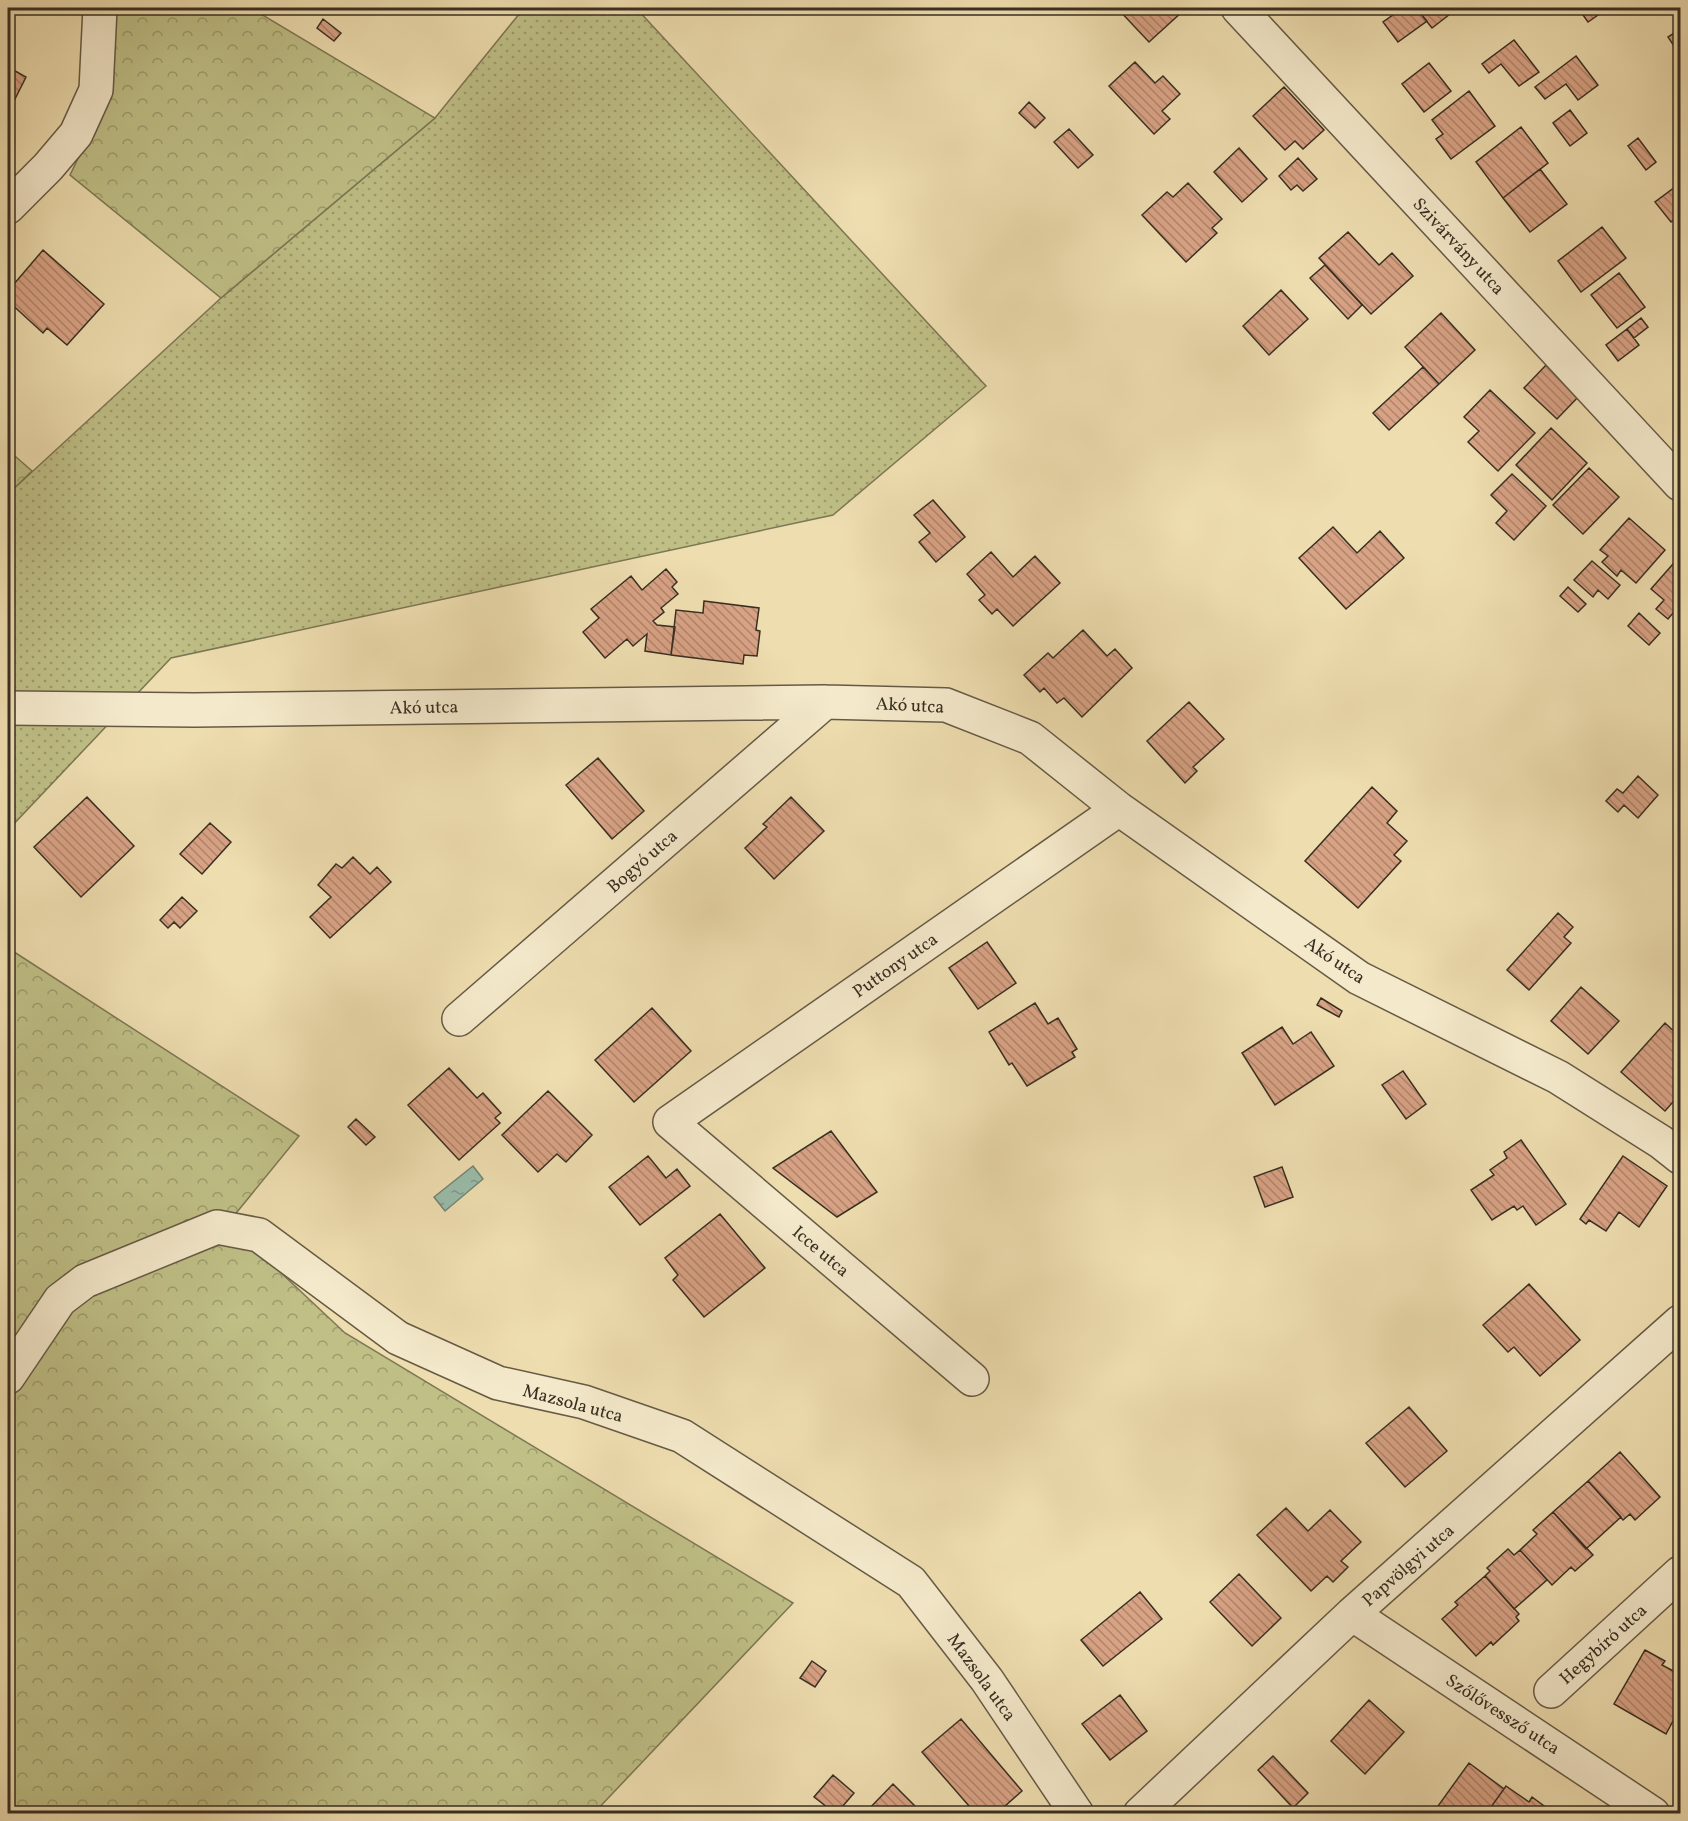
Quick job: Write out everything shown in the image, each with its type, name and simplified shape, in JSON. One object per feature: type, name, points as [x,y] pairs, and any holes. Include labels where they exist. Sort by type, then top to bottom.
[{"type":"street","points":[[8,207],[48,168],[76,134],[96,90],[100,8]]},
{"type":"street","name":"Szivárvány utca","points":[[1238,8],[1680,484]]},
{"type":"street","name":"Akó utca","points":[[8,708],[194,710],[825,702],[946,705],[1030,738],[1119,809],[1359,978],[1558,1077],[1661,1142],[1680,1157]]},
{"type":"street","name":"Bogyó utca","points":[[459,1019],[825,702]]},
{"type":"street","name":"Puttony utca","points":[[670,1122],[1119,809]]},
{"type":"street","name":"Icce utca","points":[[670,1122],[972,1379]]},
{"type":"street","name":"Mazsola utca","points":[[8,1377],[60,1300],[84,1281],[218,1227],[259,1235],[398,1338],[498,1383],[584,1402],[682,1436],[911,1582],[987,1680],[1077,1814]]},
{"type":"street","name":"Papvölgyi utca","points":[[1140,1814],[1352,1614],[1680,1322]]},
{"type":"street","name":"Hegybíró utca","points":[[1551,1691],[1674,1588]]},
{"type":"street","name":"Szőlővessző utca","points":[[1352,1614],[1653,1814]]},
{"type":"green space","points":[[113,8],[251,8],[435,118],[221,298],[70,175],[105,103]]},
{"type":"green space","points":[[524,8],[636,8],[986,386],[833,515],[171,658],[8,830],[8,494],[221,298],[435,118]]},
{"type":"green space","points":[[8,450],[32,471],[8,494]]},
{"type":"green space","points":[[8,948],[299,1136],[228,1223],[345,1333],[793,1603],[594,1813],[8,1813]]},
{"type":"water","points":[[473,1166],[483,1179],[445,1211],[434,1197]]},
{"type":"building","points":[[1117,8],[1181,8],[1184,10],[1149,42]]},
{"type":"building","points":[[1403,8],[1416,8],[1427,21],[1398,42],[1383,22]]},
{"type":"building","points":[[1416,8],[1451,8],[1454,11],[1432,28]]},
{"type":"building","points":[[1578,8],[1608,8],[1588,22]]},
{"type":"building","points":[[323,19],[341,33],[334,41],[317,28]]},
{"type":"building","points":[[1680,19],[1680,55],[1668,37],[1679,30],[1674,23]]},
{"type":"building","points":[[1514,40],[1539,72],[1519,86],[1501,64],[1489,73],[1482,64]]},
{"type":"building","points":[[1576,56],[1598,85],[1578,100],[1566,84],[1545,99],[1535,87]]},
{"type":"building","points":[[1135,62],[1155,83],[1163,76],[1180,94],[1162,111],[1170,119],[1154,134],[1109,86]]},
{"type":"building","points":[[1429,63],[1451,91],[1424,112],[1402,84]]},
{"type":"building","points":[[8,67],[26,77],[13,103],[8,100]]},
{"type":"building","points":[[1284,87],[1324,130],[1303,149],[1295,141],[1285,150],[1253,116]]},
{"type":"building","points":[[1469,91],[1495,126],[1451,159],[1436,139],[1443,134],[1432,120]]},
{"type":"building","points":[[1029,102],[1045,118],[1035,128],[1019,113]]},
{"type":"building","points":[[1570,110],[1587,133],[1570,146],[1553,123]]},
{"type":"building","points":[[1521,127],[1548,163],[1503,198],[1476,162]]},
{"type":"building","points":[[1069,129],[1093,155],[1078,168],[1054,142]]},
{"type":"building","points":[[1638,138],[1656,162],[1646,170],[1628,146]]},
{"type":"building","points":[[1239,148],[1267,179],[1242,202],[1214,172]]},
{"type":"building","points":[[1298,158],[1317,179],[1303,191],[1297,185],[1291,190],[1279,176]]},
{"type":"building","points":[[1540,169],[1567,204],[1530,232],[1503,198]]},
{"type":"building","points":[[1188,183],[1222,219],[1212,228],[1217,233],[1186,262],[1142,215],[1167,192],[1173,197]]},
{"type":"building","points":[[1675,187],[1680,193],[1680,214],[1671,222],[1655,202]]},
{"type":"building","points":[[1602,227],[1626,258],[1581,292],[1558,261]]},
{"type":"building","points":[[1348,232],[1379,265],[1392,253],[1413,276],[1371,314],[1319,258]]},
{"type":"building","points":[[43,250],[104,304],[67,345],[47,328],[43,333],[8,301],[8,291]]},
{"type":"building","points":[[1325,265],[1362,305],[1348,319],[1310,278]]},
{"type":"building","points":[[1619,273],[1645,307],[1617,328],[1591,295]]},
{"type":"building","points":[[1281,290],[1308,319],[1269,355],[1243,326]]},
{"type":"building","points":[[1441,313],[1475,350],[1439,384],[1405,347]]},
{"type":"building","points":[[1641,318],[1648,327],[1634,338],[1627,329]]},
{"type":"building","points":[[1627,329],[1639,345],[1618,361],[1606,345]]},
{"type":"building","points":[[1547,364],[1580,395],[1557,419],[1524,388]]},
{"type":"building","points":[[1423,367],[1439,384],[1389,430],[1373,413]]},
{"type":"building","points":[[1490,390],[1535,433],[1498,471],[1468,442],[1479,431],[1464,417]]},
{"type":"building","points":[[1551,428],[1587,463],[1552,500],[1516,465]]},
{"type":"building","points":[[1589,468],[1619,497],[1583,534],[1553,505]]},
{"type":"building","points":[[1512,474],[1546,506],[1514,540],[1496,523],[1507,511],[1491,495]]},
{"type":"building","points":[[933,500],[965,537],[936,562],[919,542],[930,533],[914,515]]},
{"type":"building","points":[[1629,518],[1665,550],[1636,583],[1621,570],[1617,576],[1602,562],[1608,556],[1600,550]]},
{"type":"building","points":[[1333,527],[1357,553],[1380,531],[1404,558],[1346,609],[1299,558]]},
{"type":"building","points":[[991,552],[1013,577],[1035,556],[1060,583],[1013,626],[997,609],[992,614],[979,600],[985,595],[967,574]]},
{"type":"building","points":[[1680,556],[1680,620],[1673,613],[1668,619],[1656,609],[1664,600],[1651,589]]},
{"type":"building","points":[[1592,561],[1620,585],[1608,599],[1598,590],[1593,597],[1574,580]]},
{"type":"building","points":[[666,569],[677,582],[672,587],[678,594],[661,608],[664,612],[653,621],[657,625],[675,627],[671,655],[645,651],[647,634],[633,646],[627,639],[605,658],[583,632],[599,618],[591,609],[631,576],[642,590]]},
{"type":"building","points":[[1568,587],[1586,604],[1578,612],[1560,596]]},
{"type":"building","points":[[704,601],[759,608],[756,630],[760,631],[757,656],[744,655],[743,664],[671,655],[676,610],[703,613]]},
{"type":"building","points":[[1639,613],[1660,633],[1649,645],[1628,626]]},
{"type":"building","points":[[1083,630],[1107,656],[1115,649],[1132,668],[1082,717],[1064,698],[1057,703],[1044,688],[1040,692],[1024,675],[1048,653],[1053,658]]},
{"type":"building","points":[[1189,702],[1224,739],[1193,767],[1197,771],[1185,783],[1147,741]]},
{"type":"building","points":[[598,758],[644,811],[612,839],[566,785]]},
{"type":"building","points":[[1638,776],[1658,795],[1638,818],[1624,805],[1618,812],[1606,801],[1617,789],[1623,793]]},
{"type":"building","points":[[1372,787],[1397,811],[1387,823],[1407,841],[1394,855],[1401,861],[1358,908],[1305,861]]},
{"type":"building","points":[[87,797],[134,846],[81,897],[34,847]]},
{"type":"building","points":[[791,797],[824,831],[774,879],[745,848],[767,827],[763,824]]},
{"type":"building","points":[[210,823],[231,842],[202,874],[180,854]]},
{"type":"building","points":[[353,857],[370,874],[377,867],[391,882],[330,938],[310,917],[331,897],[318,885],[336,864],[342,868]]},
{"type":"building","points":[[182,897],[197,911],[180,928],[174,922],[168,928],[160,920]]},
{"type":"building","points":[[1558,913],[1573,927],[1564,937],[1571,943],[1529,990],[1507,970]]},
{"type":"building","points":[[987,942],[1016,983],[978,1009],[949,968]]},
{"type":"building","points":[[1581,987],[1619,1021],[1588,1054],[1551,1021]]},
{"type":"building","points":[[1321,998],[1342,1011],[1339,1017],[1317,1005]]},
{"type":"building","points":[[1035,1003],[1048,1024],[1058,1018],[1077,1049],[1072,1052],[1075,1057],[1027,1086],[1012,1063],[1009,1065],[989,1032]]},
{"type":"building","points":[[652,1008],[691,1051],[634,1102],[595,1060]]},
{"type":"building","points":[[1665,1023],[1680,1037],[1680,1094],[1665,1111],[1621,1072]]},
{"type":"building","points":[[1282,1027],[1293,1044],[1311,1032],[1334,1066],[1275,1105],[1242,1053]]},
{"type":"building","points":[[449,1068],[477,1098],[483,1093],[501,1113],[495,1118],[500,1123],[459,1160],[408,1105]]},
{"type":"building","points":[[1403,1071],[1426,1104],[1406,1119],[1382,1085]]},
{"type":"building","points":[[548,1091],[592,1135],[566,1162],[557,1154],[538,1172],[502,1135]]},
{"type":"building","points":[[356,1119],[375,1137],[366,1145],[348,1127]]},
{"type":"building","points":[[831,1131],[877,1192],[837,1217],[773,1168]]},
{"type":"building","points":[[1521,1140],[1566,1204],[1536,1225],[1523,1206],[1517,1210],[1514,1206],[1492,1220],[1471,1190],[1494,1175],[1490,1170],[1507,1158],[1504,1152]]},
{"type":"building","points":[[648,1156],[666,1178],[677,1169],[690,1186],[640,1225],[609,1187]]},
{"type":"building","points":[[1623,1156],[1667,1186],[1639,1227],[1619,1212],[1606,1231],[1589,1220],[1586,1224],[1580,1219]]},
{"type":"building","points":[[1282,1167],[1293,1197],[1265,1207],[1254,1177]]},
{"type":"building","points":[[720,1214],[765,1268],[704,1317],[673,1280],[678,1275],[665,1258]]},
{"type":"building","points":[[1529,1284],[1580,1340],[1540,1376],[1514,1347],[1508,1352],[1483,1325]]},
{"type":"building","points":[[1409,1407],[1447,1451],[1405,1487],[1366,1443]]},
{"type":"building","points":[[1620,1452],[1660,1497],[1635,1520],[1630,1514],[1623,1520],[1588,1481]]},
{"type":"building","points":[[1588,1481],[1621,1517],[1586,1549],[1553,1512]]},
{"type":"building","points":[[1286,1508],[1308,1531],[1330,1510],[1361,1542],[1341,1561],[1348,1567],[1333,1582],[1327,1576],[1311,1591],[1257,1535]]},
{"type":"building","points":[[1553,1512],[1593,1555],[1575,1571],[1571,1567],[1552,1585],[1520,1550],[1537,1534],[1533,1530]]},
{"type":"building","points":[[1508,1549],[1514,1555],[1520,1550],[1547,1580],[1514,1609],[1485,1576],[1490,1571],[1487,1568]]},
{"type":"building","points":[[1239,1574],[1281,1618],[1252,1646],[1210,1602]]},
{"type":"building","points":[[1485,1576],[1519,1614],[1516,1617],[1519,1621],[1493,1645],[1491,1642],[1476,1656],[1442,1619],[1458,1605],[1455,1602]]},
{"type":"building","points":[[1140,1592],[1162,1619],[1103,1666],[1081,1640]]},
{"type":"building","points":[[1645,1650],[1665,1661],[1662,1665],[1675,1672],[1680,1662],[1680,1725],[1673,1721],[1666,1734],[1614,1704]]},
{"type":"building","points":[[812,1661],[826,1671],[815,1687],[800,1678]]},
{"type":"building","points":[[1120,1695],[1147,1731],[1110,1760],[1082,1724]]},
{"type":"building","points":[[1369,1700],[1404,1732],[1365,1774],[1331,1741]]},
{"type":"building","points":[[961,1719],[1022,1791],[996,1814],[976,1814],[922,1752]]},
{"type":"building","points":[[1273,1756],[1308,1793],[1293,1808],[1258,1770]]},
{"type":"building","points":[[1469,1763],[1504,1789],[1486,1814],[1448,1814],[1438,1806]]},
{"type":"building","points":[[833,1775],[854,1793],[836,1814],[814,1797]]},
{"type":"building","points":[[893,1784],[917,1808],[912,1814],[864,1814]]},
{"type":"building","points":[[1506,1786],[1529,1802],[1532,1797],[1555,1814],[1486,1814]]}]
